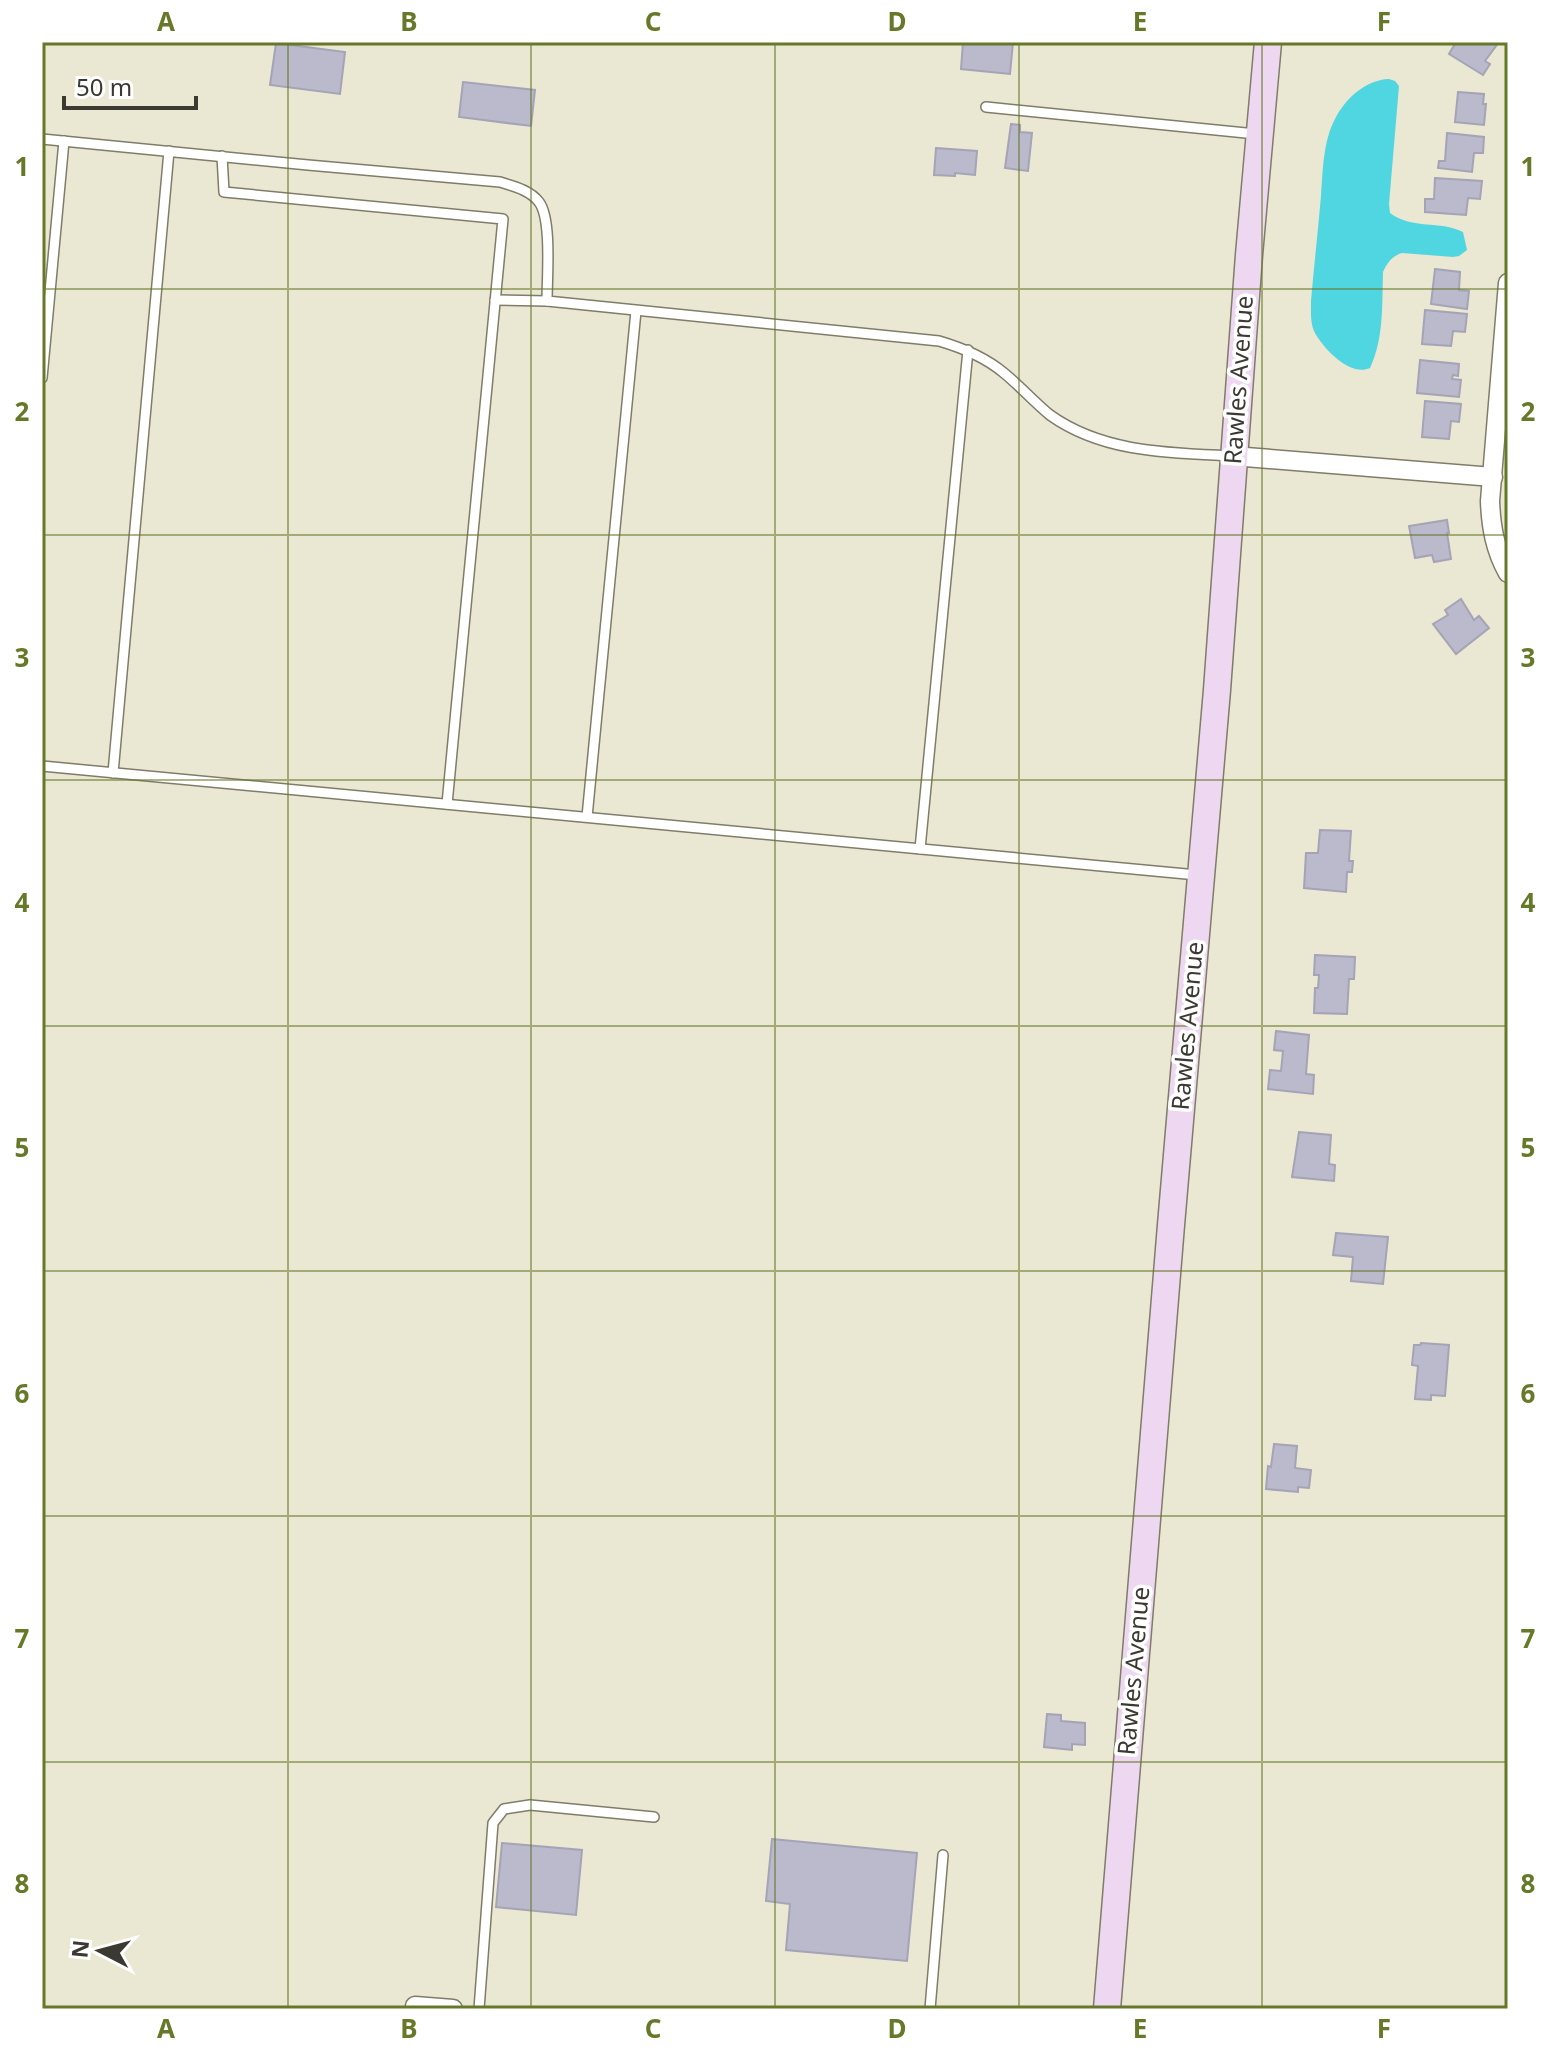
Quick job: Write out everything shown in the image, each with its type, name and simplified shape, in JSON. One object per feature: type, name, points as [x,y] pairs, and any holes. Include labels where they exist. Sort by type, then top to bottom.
[{"type":"street","name":"Rawles Avenue","points":[[1107,2009],[1268,42]]},
{"type":"street","points":[[1508,283],[1506,347],[1490,501],[1491,526],[1500,558],[1508,573]]},
{"type":"street","points":[[1233,456],[1493,477]]},
{"type":"street","points":[[411,2007],[453,2009]]},
{"type":"lane","points":[[986,107],[1260,135]]},
{"type":"lane","points":[[42,139],[500,182],[523,190],[539,202],[547,221],[547,301]]},
{"type":"lane","points":[[42,378],[64,141]]},
{"type":"lane","points":[[113,773],[169,151]]},
{"type":"lane","points":[[222,156],[224,192],[503,219],[447,804]]},
{"type":"lane","points":[[495,300],[547,301],[939,341],[968,350],[1001,371],[1051,415],[1091,437],[1131,449],[1233,456]]},
{"type":"lane","points":[[587,817],[636,311]]},
{"type":"lane","points":[[920,849],[968,350]]},
{"type":"lane","points":[[42,766],[1201,875]]},
{"type":"lane","points":[[479,2009],[493,1823],[504,1809],[530,1805],[654,1817]]},
{"type":"lane","points":[[930,2009],[943,1855]]},
{"type":"water","points":[[1389,79],[1399,86],[1390,213],[1408,221],[1463,232],[1467,250],[1453,257],[1402,253],[1390,260],[1383,272],[1381,321],[1375,357],[1370,368],[1362,370],[1338,360],[1319,339],[1312,325],[1311,301],[1323,166],[1332,126],[1346,103],[1365,86]]},
{"type":"building","points":[[963,42],[1013,42],[1010,74],[961,69]]},
{"type":"building","points":[[1456,42],[1499,42],[1485,61],[1490,64],[1483,75],[1449,54]]},
{"type":"building","points":[[276,43],[345,52],[340,94],[270,85]]},
{"type":"building","points":[[463,82],[535,90],[531,126],[459,117]]},
{"type":"building","points":[[1458,92],[1484,94],[1484,125],[1455,122]]},
{"type":"building","points":[[1011,124],[1020,125],[1020,132],[1032,133],[1028,171],[1005,168]]},
{"type":"building","points":[[1447,133],[1484,137],[1483,153],[1474,153],[1472,172],[1438,168],[1439,161],[1445,161]]},
{"type":"building","points":[[936,148],[977,151],[975,175],[934,175]]},
{"type":"building","points":[[1435,178],[1482,181],[1480,199],[1468,198],[1466,215],[1425,212],[1425,199],[1434,199]]},
{"type":"building","points":[[1435,269],[1460,272],[1459,290],[1469,291],[1467,309],[1431,304]]},
{"type":"building","points":[[1425,310],[1467,314],[1465,332],[1453,331],[1451,346],[1422,344]]},
{"type":"building","points":[[1420,360],[1459,364],[1458,376],[1453,375],[1452,379],[1461,380],[1459,397],[1417,393]]},
{"type":"building","points":[[1425,401],[1461,404],[1459,422],[1451,421],[1449,439],[1422,437]]},
{"type":"building","points":[[1447,520],[1451,559],[1434,562],[1432,555],[1415,558],[1409,526]]},
{"type":"building","points":[[1461,599],[1474,620],[1479,616],[1489,628],[1456,654],[1433,624],[1448,615],[1445,610]]},
{"type":"building","points":[[1320,830],[1351,831],[1349,861],[1353,861],[1352,872],[1347,872],[1346,892],[1304,888],[1306,853],[1318,853]]},
{"type":"building","points":[[1315,955],[1355,957],[1354,979],[1349,979],[1347,1014],[1314,1013],[1319,975],[1314,975]]},
{"type":"building","points":[[1276,1031],[1309,1035],[1306,1074],[1314,1075],[1313,1094],[1268,1089],[1270,1070],[1281,1071],[1283,1051],[1274,1050]]},
{"type":"building","points":[[1299,1132],[1331,1135],[1329,1164],[1335,1165],[1334,1181],[1292,1177]]},
{"type":"building","points":[[1336,1233],[1388,1237],[1383,1284],[1351,1281],[1353,1257],[1333,1255]]},
{"type":"building","points":[[1414,1345],[1449,1345],[1445,1396],[1431,1395],[1431,1400],[1415,1399],[1418,1366],[1412,1365]]},
{"type":"building","points":[[1274,1444],[1297,1446],[1295,1468],[1311,1470],[1309,1488],[1298,1487],[1298,1492],[1266,1489]]},
{"type":"building","points":[[1047,1714],[1061,1715],[1061,1721],[1085,1723],[1085,1745],[1072,1744],[1072,1750],[1044,1747]]},
{"type":"building","points":[[772,1839],[917,1853],[907,1961],[786,1950],[790,1904],[766,1901]]},
{"type":"building","points":[[502,1843],[582,1850],[576,1915],[496,1907]]}]
